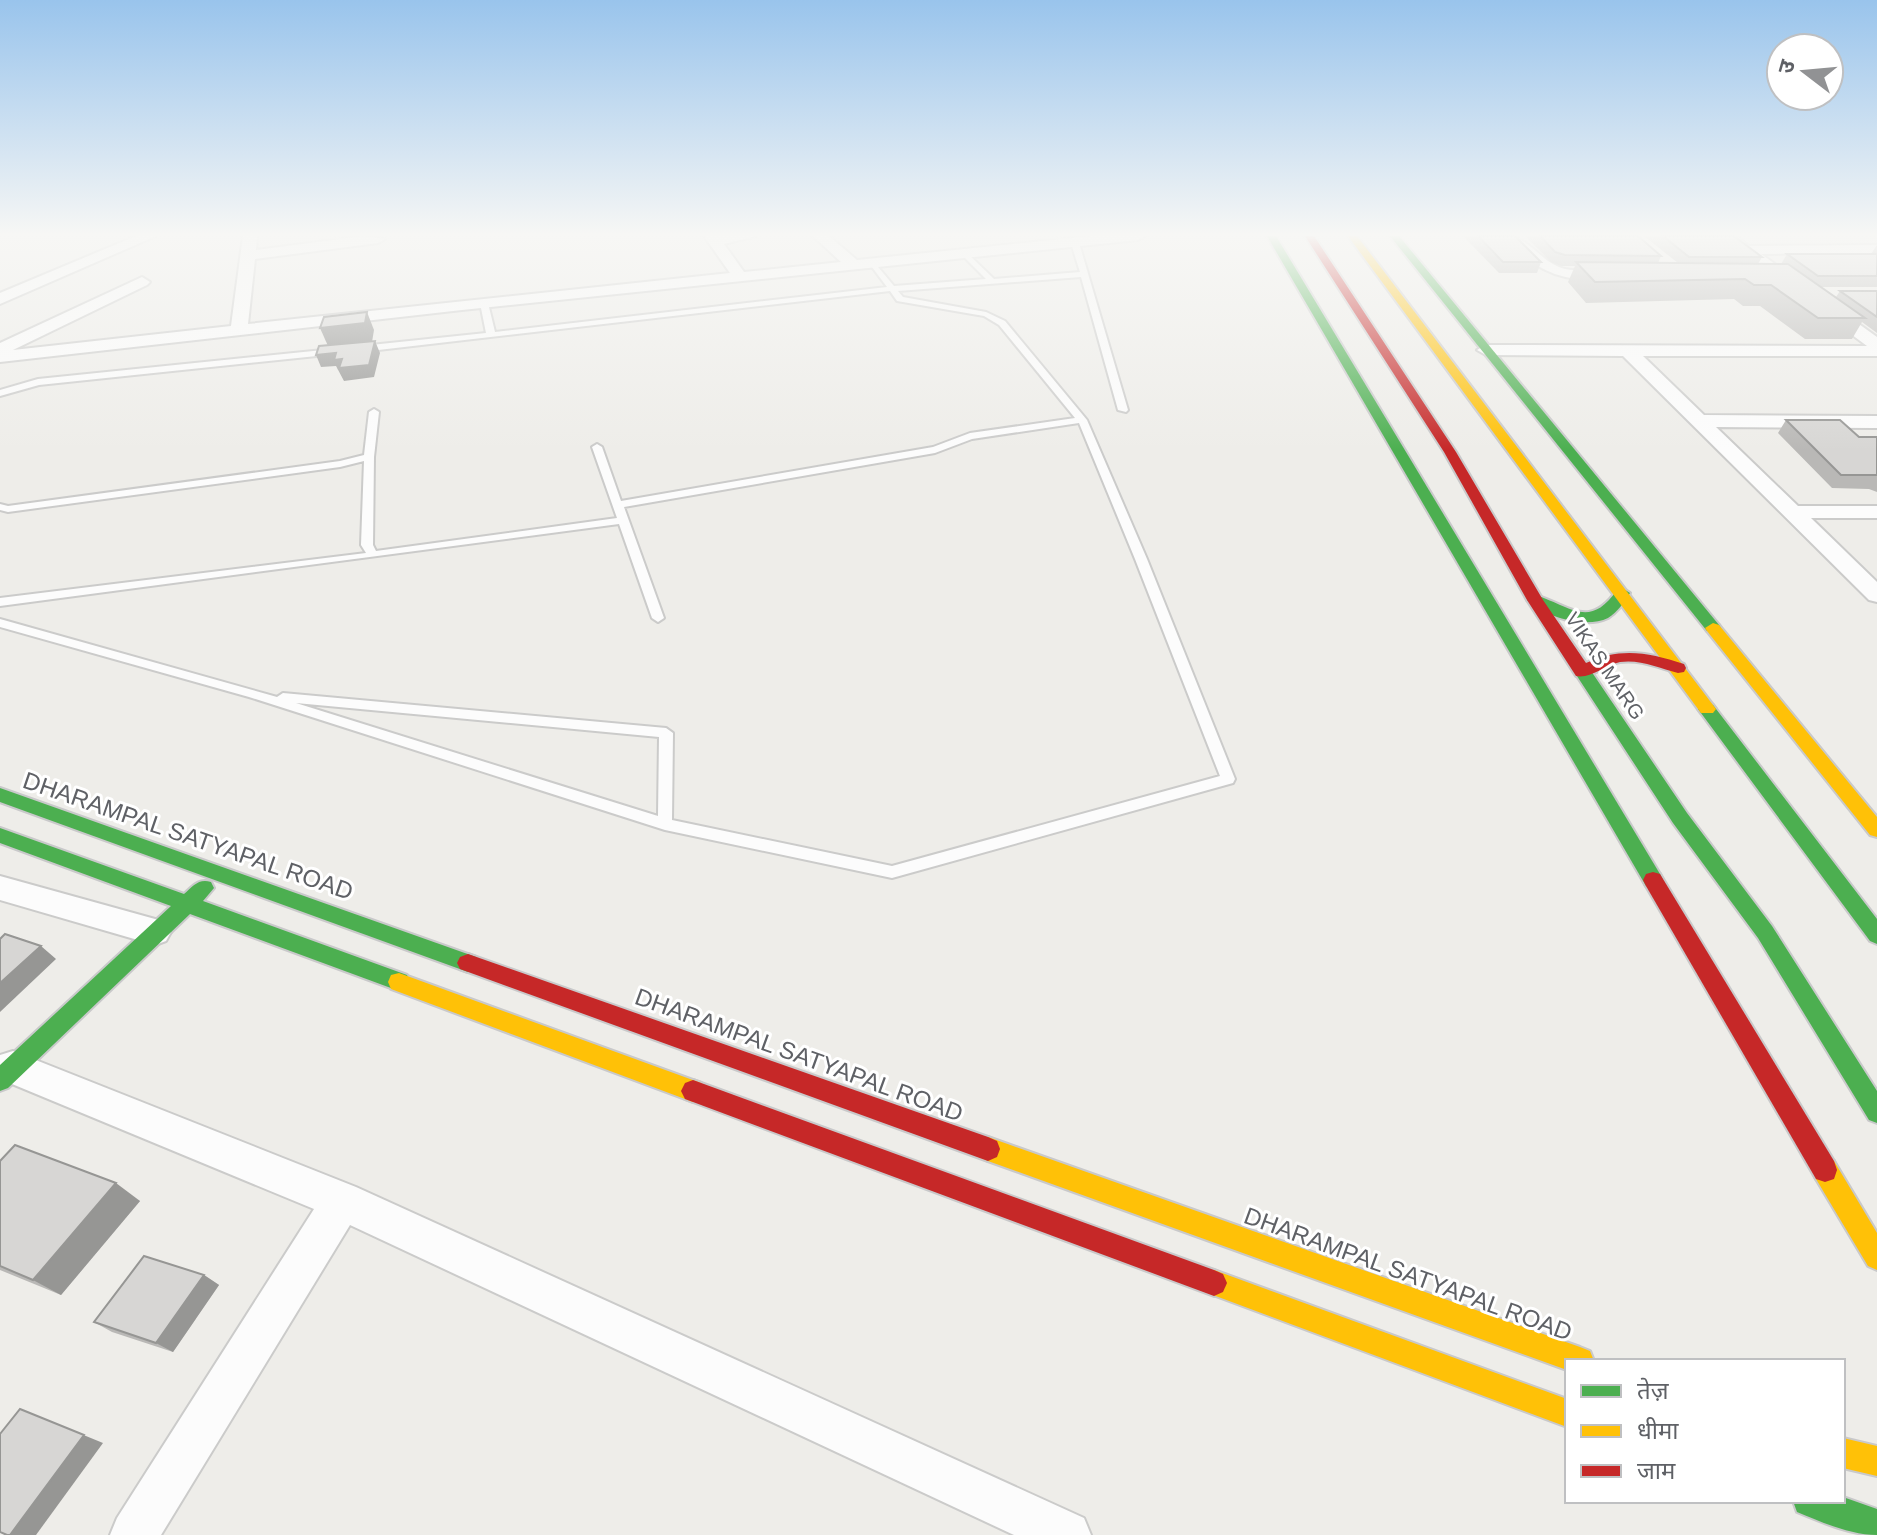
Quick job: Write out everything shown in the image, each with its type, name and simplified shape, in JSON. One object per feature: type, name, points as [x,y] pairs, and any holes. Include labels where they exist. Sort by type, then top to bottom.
[{"type":"street","points":[[0,350],[88,308]]},
{"type":"street","points":[[239,329],[242,308]]},
{"type":"street","points":[[0,357],[440,308]]},
{"type":"street","points":[[1314,308],[1877,1257]]},
{"type":"street","name":"VIKAS MARG","points":[[1356,308],[1450,452],[1535,600],[1680,818],[1765,932],[1877,1112]]},
{"type":"street","points":[[1406,308],[1877,935]]},
{"type":"street","points":[[1452,308],[1877,830]]},
{"type":"street","points":[[1825,308],[1877,345]]},
{"type":"street","points":[[1486,350],[1877,351]]},
{"type":"street","points":[[1628,351],[1877,595]]},
{"type":"street","points":[[1702,421],[1877,422]]},
{"type":"street","points":[[1795,512],[1877,512]]},
{"type":"street","points":[[1535,600],[1572,615],[1599,618],[1618,607],[1622,593]]},
{"type":"street","points":[[1582,672],[1614,654],[1635,652],[1678,668]]},
{"type":"street","name":"DHARAMPAL SATYAPAL ROAD","points":[[0,795],[1574,1359]]},
{"type":"street","points":[[0,835],[1565,1412]]},
{"type":"street","points":[[222,873],[186,903],[6,1074],[342,1201],[1067,1535]]},
{"type":"street","points":[[0,888],[155,932]]},
{"type":"street","points":[[134,1535],[342,1201]]},
{"type":"street","points":[[1845,1453],[1877,1461]]},
{"type":"street","points":[[1814,1503],[1877,1524]]},
{"type":"lane","points":[[485,308],[491,335]]},
{"type":"lane","points":[[0,393],[38,382],[728,308]]},
{"type":"lane","points":[[0,623],[254,694],[665,824],[892,872],[1228,779],[1131,532],[1082,420],[1002,323],[993,317],[937,308]]},
{"type":"lane","points":[[1094,308],[1123,410]]},
{"type":"lane","points":[[373,555],[367,545],[369,457],[374,412]]},
{"type":"lane","points":[[616,505],[935,450],[970,436],[1082,420]]},
{"type":"lane","points":[[597,447],[658,618]]},
{"type":"lane","points":[[0,507],[8,509],[340,464],[369,457]]},
{"type":"lane","points":[[0,602],[621,521]]},
{"type":"lane","points":[[254,694],[666,733],[665,824]]},
{"type":"building","points":[[1803,308],[1850,308],[1865,318],[1818,318]]},
{"type":"building","points":[[1864,308],[1877,308],[1877,317]]},
{"type":"building","points":[[367,312],[365,323],[320,328],[324,317]]},
{"type":"building","points":[[375,341],[369,365],[339,368],[342,359],[334,360],[336,353],[316,355],[319,346]]},
{"type":"building","points":[[1786,420],[1840,420],[1859,437],[1877,437],[1877,475],[1841,475]]},
{"type":"building","points":[[5,934],[41,946],[0,983],[0,939]]},
{"type":"building","points":[[15,1145],[116,1183],[33,1280],[0,1266],[0,1161]]},
{"type":"building","points":[[144,1256],[204,1275],[156,1343],[94,1322]]},
{"type":"building","points":[[20,1409],[84,1435],[7,1535],[0,1532],[0,1434]]},
{"type":"traffic: fast","points":[[1313,308],[1653,880]]},
{"type":"traffic: fast","points":[[1452,308],[1713,628]]},
{"type":"traffic: fast","points":[[1535,600],[1583,618],[1604,614],[1622,593]]},
{"type":"traffic: fast","points":[[1581,669],[1680,818],[1765,932],[1877,1112]]},
{"type":"traffic: fast","points":[[1707,709],[1877,935]]},
{"type":"traffic: fast","points":[[0,795],[468,963]]},
{"type":"traffic: fast","points":[[0,835],[399,982]]},
{"type":"traffic: fast","points":[[0,1080],[204,888]]},
{"type":"traffic: fast","points":[[1814,1503],[1877,1524]]},
{"type":"traffic: slow","points":[[1406,308],[1707,709]]},
{"type":"traffic: slow","points":[[1713,628],[1877,830]]},
{"type":"traffic: slow","points":[[399,982],[693,1091]]},
{"type":"traffic: slow","points":[[988,1149],[1574,1359]]},
{"type":"traffic: slow","points":[[1825,1170],[1877,1257]]},
{"type":"traffic: slow","points":[[1214,1283],[1565,1412]]},
{"type":"traffic: slow","points":[[1845,1453],[1877,1461]]},
{"type":"traffic: jam","points":[[1356,308],[1450,452],[1535,600],[1581,669]]},
{"type":"traffic: jam","points":[[1582,672],[1608,660],[1629,656],[1678,668]]},
{"type":"traffic: jam","points":[[1653,880],[1825,1170]]},
{"type":"traffic: jam","points":[[468,963],[988,1149]]},
{"type":"traffic: jam","points":[[693,1091],[1214,1283]]}]
